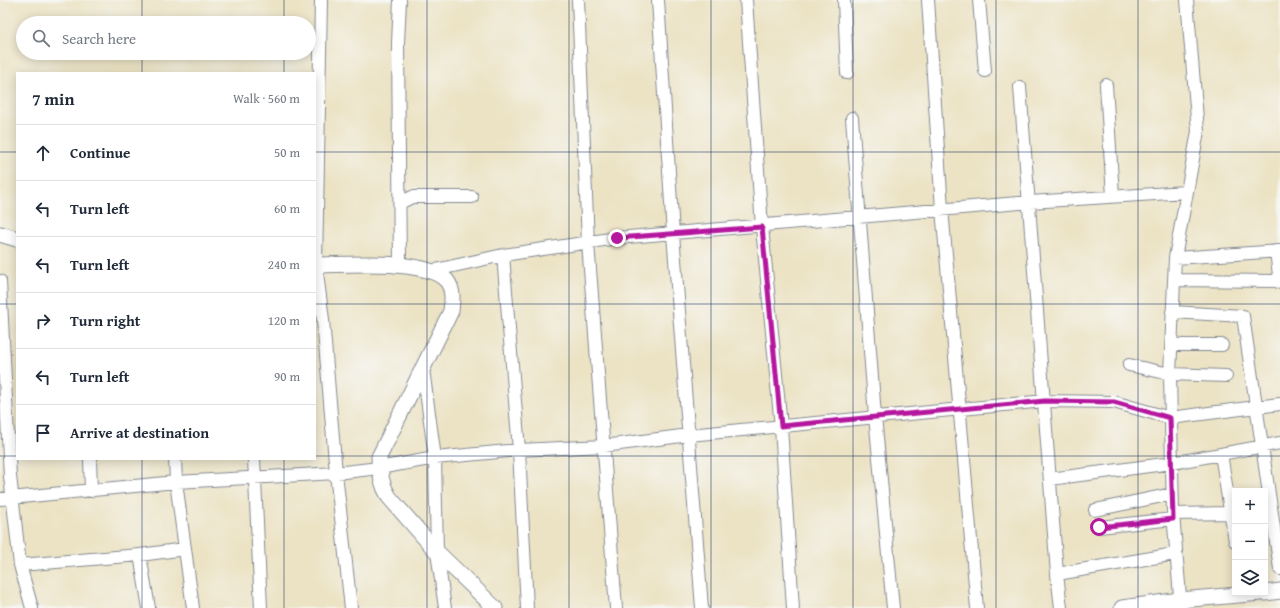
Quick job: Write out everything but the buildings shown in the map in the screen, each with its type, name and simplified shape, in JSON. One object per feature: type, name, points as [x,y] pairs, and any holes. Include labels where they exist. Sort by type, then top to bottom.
[{"type":"street","points":[[321,0],[316,265],[323,320],[336,473],[351,608]]},
{"type":"street","points":[[400,0],[398,43],[400,265]]},
{"type":"street","points":[[578,0],[588,243],[616,608]]},
{"type":"street","points":[[658,0],[673,234],[702,608]]},
{"type":"street","points":[[746,0],[762,227],[781,426],[793,608]]},
{"type":"street","points":[[844,0],[847,73]]},
{"type":"street","points":[[928,0],[942,209],[977,608]]},
{"type":"street","points":[[979,0],[985,71]]},
{"type":"street","points":[[1180,604],[1175,554],[1172,494],[1170,374],[1175,258],[1198,131],[1187,0]]},
{"type":"street","points":[[1106,85],[1113,196]]},
{"type":"street","points":[[1020,87],[1030,202],[1057,574],[1061,608]]},
{"type":"street","points":[[852,118],[875,416],[893,608]]},
{"type":"street","points":[[431,271],[503,255],[617,238],[762,227],[942,209],[1186,192]]},
{"type":"street","points":[[400,203],[412,196],[472,197]]},
{"type":"street","points":[[0,234],[16,239]]},
{"type":"street","points":[[1174,280],[1280,282],[1278,252],[1175,258]]},
{"type":"street","points":[[503,255],[519,450],[527,608]]},
{"type":"street","points":[[316,265],[400,265],[431,271],[447,281],[452,293],[451,311],[379,457],[379,468],[384,489],[389,497],[437,552],[495,608]]},
{"type":"street","points":[[0,281],[10,476],[14,499],[20,565],[32,608]]},
{"type":"street","points":[[1172,312],[1243,316],[1280,569]]},
{"type":"street","points":[[1171,345],[1222,345]]},
{"type":"street","points":[[1129,365],[1170,374],[1226,376]]},
{"type":"street","points":[[423,368],[435,458],[437,552],[445,608]]},
{"type":"street","points":[[0,499],[14,499],[176,482],[336,473],[379,468],[435,458],[519,450],[604,446],[689,435],[875,416],[1045,401],[1114,402],[1170,418],[1280,404]]},
{"type":"street","points":[[1050,479],[1172,463],[1280,443]]},
{"type":"street","points":[[1221,454],[1233,524]]},
{"type":"street","points":[[90,460],[91,491]]},
{"type":"street","points":[[175,460],[176,482],[184,549],[193,608]]},
{"type":"street","points":[[254,460],[261,608]]},
{"type":"street","points":[[1095,510],[1172,494]]},
{"type":"street","points":[[1099,527],[1173,517],[1231,513]]},
{"type":"street","points":[[20,565],[140,555],[184,549]]},
{"type":"street","points":[[1057,574],[1175,554]]},
{"type":"street","points":[[140,555],[149,608]]},
{"type":"street","points":[[1268,592],[1280,591]]},
{"type":"street","points":[[1122,608],[1180,604],[1232,596]]},
{"type":"route","points":[[617,238],[762,227],[781,426],[1045,401],[1114,402],[1170,418],[1173,519],[1099,527]]}]
